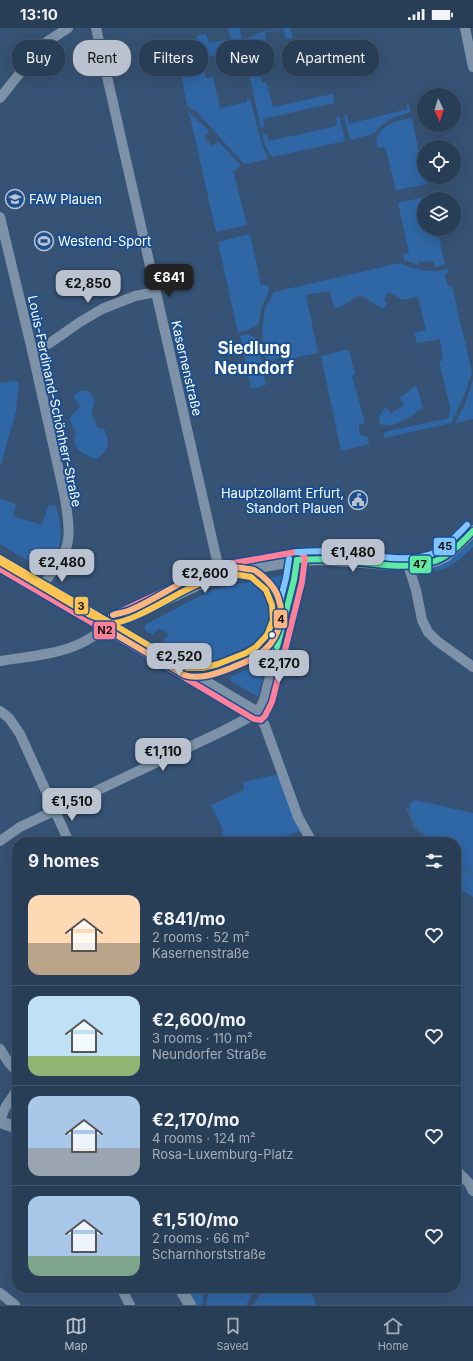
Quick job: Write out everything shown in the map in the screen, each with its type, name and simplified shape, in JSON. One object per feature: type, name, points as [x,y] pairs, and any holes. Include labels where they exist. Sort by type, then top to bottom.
[{"type":"street","points":[[0,98],[32,58],[48,41],[68,28]]},
{"type":"street","name":"Kasernenstraße","points":[[96,28],[220,574]]},
{"type":"street","points":[[465,28],[473,67]]},
{"type":"street","name":"Louis-Ferdinand-Schönherr-Straße","points":[[0,217],[32,350],[65,498],[69,532],[66,550],[43,586]]},
{"type":"street","points":[[32,350],[50,343],[102,309],[135,296],[156,292]]},
{"type":"street","points":[[0,661],[60,651],[82,643],[112,624],[220,574],[297,560],[320,559],[408,565],[428,563],[446,556],[473,531]]},
{"type":"street","points":[[0,560],[43,586],[112,624],[258,712],[263,721],[298,817],[309,837]]},
{"type":"street","points":[[0,841],[20,827],[225,730],[258,712],[264,700],[294,580],[297,560]]},
{"type":"street","points":[[408,565],[416,590],[422,620],[428,632],[437,641],[473,667]]},
{"type":"street","points":[[0,711],[9,718],[20,734],[67,837]]},
{"type":"street","points":[[0,1049],[12,1067]]},
{"type":"street","points":[[12,1097],[6,1106],[0,1121],[12,1126]]},
{"type":"street","points":[[461,1175],[469,1183],[473,1191]]},
{"type":"street","points":[[0,1293],[15,1305]]},
{"type":"street","points":[[124,1293],[130,1305]]},
{"type":"street","points":[[183,1293],[190,1305]]},
{"type":"shaded area","points":[[239,28],[242,39],[256,35],[257,33],[283,28],[265,33],[266,40],[226,40],[231,39],[228,29]]},
{"type":"shaded area","points":[[283,28],[290,28],[293,38],[286,39]]},
{"type":"shaded area","points":[[206,34],[208,40],[197,40],[196,36]]},
{"type":"shaded area","points":[[208,40],[209,43],[216,42],[216,55],[208,57]]},
{"type":"shaded area","points":[[185,76],[205,76],[206,78],[213,77],[220,108],[247,102],[248,97],[251,102],[261,142],[268,159],[246,164],[243,163],[197,112],[187,106],[182,78]]},
{"type":"shaded area","points":[[249,76],[261,76],[262,82],[266,82],[273,107],[333,94],[334,103],[263,119],[265,126],[261,129]]},
{"type":"shaded area","points":[[407,104],[409,105],[411,112],[393,118],[383,124],[373,134],[350,140],[345,115],[347,115],[349,124],[407,109]]},
{"type":"shaded area","points":[[189,112],[209,131],[204,138],[213,146],[218,141],[241,166],[233,171],[247,225],[216,232]]},
{"type":"shaded area","points":[[338,116],[340,118],[345,141],[272,157],[264,144],[262,132],[264,135],[267,135],[269,141],[337,126],[336,118]]},
{"type":"shaded area","points":[[412,118],[417,143],[417,184],[427,184],[396,190],[385,147],[377,148],[377,139],[382,129],[397,122]]},
{"type":"shaded area","points":[[417,199],[417,236],[439,236],[445,265],[434,267],[434,262],[420,261],[418,265],[404,260],[403,254],[409,253],[398,203]]},
{"type":"shaded area","points":[[250,234],[261,285],[268,285],[269,291],[262,307],[258,325],[238,333],[218,242]]},
{"type":"shaded area","points":[[400,263],[412,268],[424,270],[435,271],[448,269],[449,273],[445,274],[448,286],[452,286],[472,372],[464,396],[451,423],[384,438],[384,433],[388,431],[449,418],[450,408],[439,362],[443,360],[440,339],[417,343],[414,333],[426,330],[418,297],[402,300],[389,292],[384,299],[387,304],[383,309],[360,295],[342,306],[334,308],[330,291],[306,295],[318,353],[286,360],[285,357],[266,361],[262,330],[265,309],[274,292]]},
{"type":"shaded area","points":[[248,334],[257,339],[266,385],[251,389],[240,336]]},
{"type":"shaded area","points":[[349,350],[355,374],[352,376],[365,423],[359,425],[359,432],[362,436],[368,437],[369,444],[341,451],[321,356]]},
{"type":"shaded area","points":[[473,379],[473,419],[455,423],[465,404]]},
{"type":"shaded area","points":[[16,381],[19,383],[16,411],[0,468],[0,383]]},
{"type":"shaded area","points":[[415,386],[417,387],[423,407],[397,424],[380,424],[380,417],[384,409],[386,407],[391,413],[404,405],[400,398]]},
{"type":"shaded area","points":[[83,390],[90,392],[95,402],[91,413],[98,428],[104,429],[108,443],[106,450],[96,459],[78,450],[75,443],[76,432],[70,421],[70,417],[80,407],[73,395]]},
{"type":"shaded area","points":[[0,499],[16,504],[13,516],[42,525],[48,506],[56,505],[61,532],[59,548],[49,562],[40,568],[0,544]]},
{"type":"shaded area","points":[[473,540],[473,547],[453,564],[442,569],[430,570],[453,558]]},
{"type":"shaded area","points":[[280,576],[286,578],[286,584],[267,661],[264,661],[268,652],[266,649],[270,635],[225,657],[207,663],[201,663],[188,657],[163,641],[169,634],[159,628],[153,635],[145,630],[145,625],[218,588]]},
{"type":"shaded area","points":[[255,666],[263,677],[258,697],[229,680],[230,677]]},
{"type":"shaded area","points":[[279,774],[302,831],[282,837],[223,837],[222,828],[211,805],[244,790],[243,782]]},
{"type":"shaded area","points":[[415,800],[473,813],[473,897],[461,889],[461,837],[426,837],[413,827],[409,805]]},
{"type":"shaded area","points":[[187,1293],[203,1293],[203,1301],[201,1305],[194,1305]]},
{"type":"shaded area","points":[[208,1293],[253,1293],[246,1305],[206,1305]]},
{"type":"shaded area","points":[[261,1293],[312,1293],[316,1305],[253,1305]]},
{"type":"waterway","points":[[407,809],[417,828],[425,837]]},
{"type":"waterway","points":[[461,867],[473,875]]},
{"type":"tram line","name":"3","points":[[0,558],[111,623]]},
{"type":"tram line","name":"3","points":[[0,562],[90,615],[111,623]]},
{"type":"tram line","name":"4","points":[[108,630],[184,675],[202,677],[245,662],[265,650],[275,636],[281,613],[276,593],[271,585],[261,575],[253,570],[227,567],[198,575],[141,605],[126,612],[113,615]]},
{"type":"tram line","name":"3","points":[[233,574],[251,577],[266,590],[272,605],[273,620],[267,635],[256,647],[246,653],[203,668],[187,668],[111,623],[129,619],[202,583],[233,574]]},
{"type":"tram line","points":[[187,668],[199,673],[216,674],[242,665],[254,657],[263,647],[267,641],[272,626]]},
{"type":"transit line","name":"45","points":[[297,552],[343,552],[377,557],[413,558],[434,553],[443,548],[467,525]]},
{"type":"transit line","name":"47","points":[[297,560],[343,560],[401,566],[424,564],[446,556],[473,531]]},
{"type":"transit line","name":"N2","points":[[108,632],[254,719],[261,720],[265,716],[272,702],[302,582],[305,558],[302,553],[296,552],[217,566],[111,616]]},
{"type":"transit line","name":"45","points":[[269,645],[286,578],[289,559]]},
{"type":"transit line","name":"47","points":[[277,647],[294,580],[297,560]]},
{"type":"transit line","name":"N2","points":[[0,569],[106,631]]},
{"type":"place","name":"FAW Plauen","points":[[15,199]]},
{"type":"place","name":"Westend-Sport","points":[[44,241]]},
{"type":"place","name":"Hauptzollamt Erfurt, Standort Plauen","points":[[358,500]]},
{"type":"district","name":"Siedlung Neundorf","points":[[254,358]]}]
